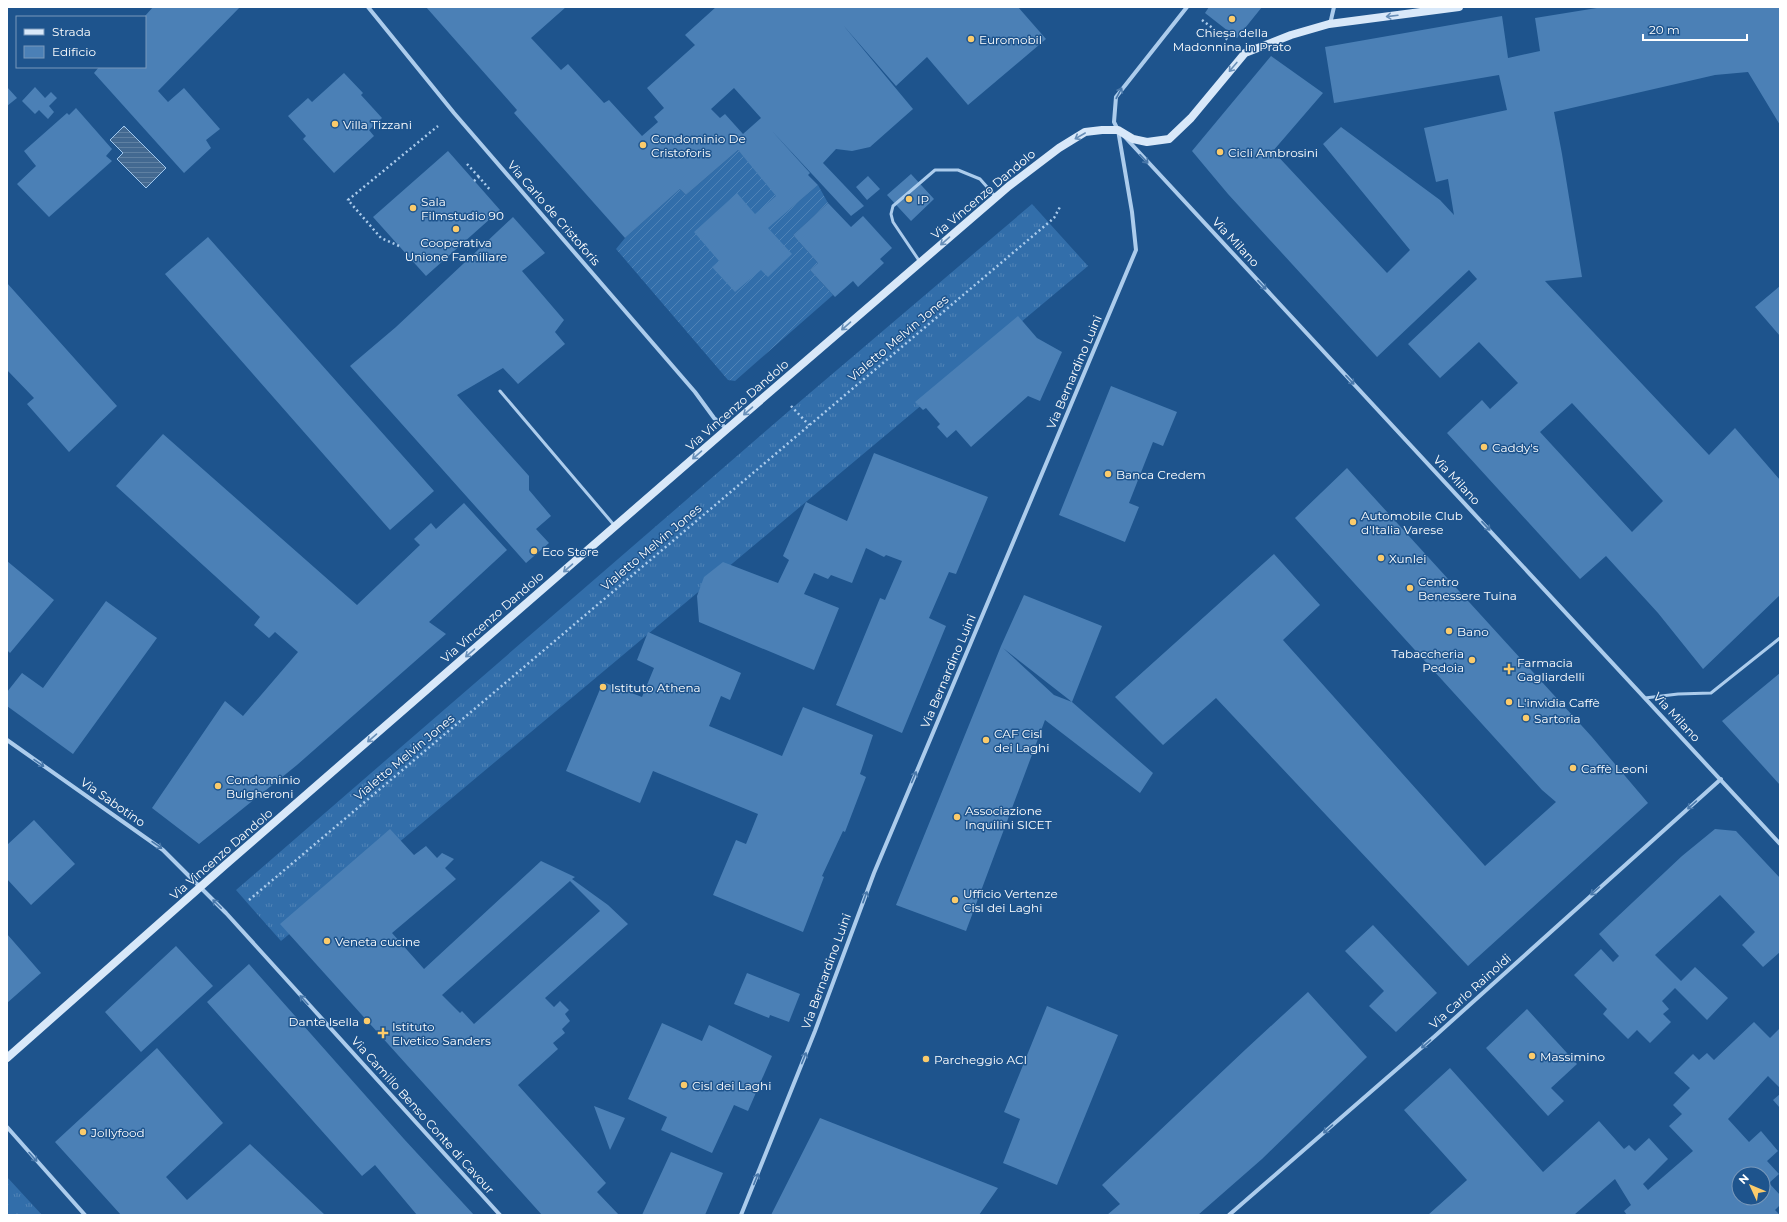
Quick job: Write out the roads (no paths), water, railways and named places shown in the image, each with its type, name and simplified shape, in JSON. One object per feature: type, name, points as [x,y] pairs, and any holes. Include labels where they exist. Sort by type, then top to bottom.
[{"type":"street","name":"Via Carlo de Cristoforis","points":[[368,7],[454,112],[690,386],[714,418],[727,429]]},
{"type":"street","name":"Via Bernardino Luini","points":[[741,1215],[815,1031],[874,873],[1136,250],[1132,212],[1118,130],[1114,122],[1116,97],[1187,7]]},
{"type":"street","points":[[1329,24],[1334,7]]},
{"type":"street","points":[[1118,130],[1133,139],[1147,142],[1169,139],[1191,118],[1244,53],[1291,35],[1329,24],[1459,7]]},
{"type":"street","name":"Via Vincenzo Dandolo","points":[[7,1058],[727,429],[1016,180],[1059,148],[1085,132],[1118,130]]},
{"type":"street","name":"Via Milano","points":[[1118,130],[1780,844]]},
{"type":"street","name":"Via Sabotino","points":[[7,740],[163,850],[200,888]]},
{"type":"street","name":"Via Carlo Rainoldi","points":[[1229,1215],[1435,1036],[1721,779]]},
{"type":"street","name":"Via Camillo Benso Conte di Cavour","points":[[200,888],[226,913],[500,1215]]},
{"type":"street","points":[[7,1127],[85,1215]]},
{"type":"lane","points":[[920,262],[893,222],[891,214],[893,206],[935,170],[958,170],[980,178],[996,197]]},
{"type":"lane","points":[[500,391],[615,527]]},
{"type":"lane","points":[[1645,698],[1711,693],[1780,638]]},
{"type":"place","name":"Chiesa della Madonnina in Prato","points":[[1232,19]]},
{"type":"place","name":"Euromobil","points":[[971,39]]},
{"type":"place","name":"Villa Tizzani","points":[[335,124]]},
{"type":"place","name":"Condominio De Cristoforis","points":[[643,145]]},
{"type":"place","name":"Cicli Ambrosini","points":[[1220,152]]},
{"type":"place","name":"IP","points":[[909,199]]},
{"type":"place","name":"Sala Filmstudio 90","points":[[413,208]]},
{"type":"place","name":"Cooperativa Unione Familiare","points":[[456,229]]},
{"type":"place","name":"Caddy's","points":[[1484,447]]},
{"type":"place","name":"Banca Credem","points":[[1108,474]]},
{"type":"place","name":"Automobile Club d'Italia Varese","points":[[1353,522]]},
{"type":"place","name":"Eco Store","points":[[534,551]]},
{"type":"place","name":"Xunlei","points":[[1381,558]]},
{"type":"place","name":"Centro Benessere Tuina","points":[[1410,588]]},
{"type":"place","name":"Bano","points":[[1449,631]]},
{"type":"place","name":"Tabaccheria Pedoia","points":[[1472,660]]},
{"type":"place","name":"Farmacia Gagliardelli","points":[[1509,669]]},
{"type":"place","name":"Istituto Athena","points":[[603,687]]},
{"type":"place","name":"L'invidia Caffè","points":[[1509,702]]},
{"type":"place","name":"Sartoria","points":[[1526,718]]},
{"type":"place","name":"CAF Cisl dei Laghi","points":[[986,740]]},
{"type":"place","name":"Caffè Leoni","points":[[1573,768]]},
{"type":"place","name":"Condominio Bulgheroni","points":[[218,786]]},
{"type":"place","name":"Associazione Inquilini SICET","points":[[957,817]]},
{"type":"place","name":"Ufficio Vertenze Cisl dei Laghi","points":[[955,900]]},
{"type":"place","name":"Veneta cucine","points":[[327,941]]},
{"type":"place","name":"Dante Isella","points":[[367,1021]]},
{"type":"place","name":"Istituto Elvetico Sanders","points":[[383,1033]]},
{"type":"place","name":"Massimino","points":[[1532,1056]]},
{"type":"place","name":"Parcheggio ACI","points":[[926,1059]]},
{"type":"place","name":"Cisl dei Laghi","points":[[684,1085]]},
{"type":"place","name":"Jollyfood","points":[[83,1132]]}]
